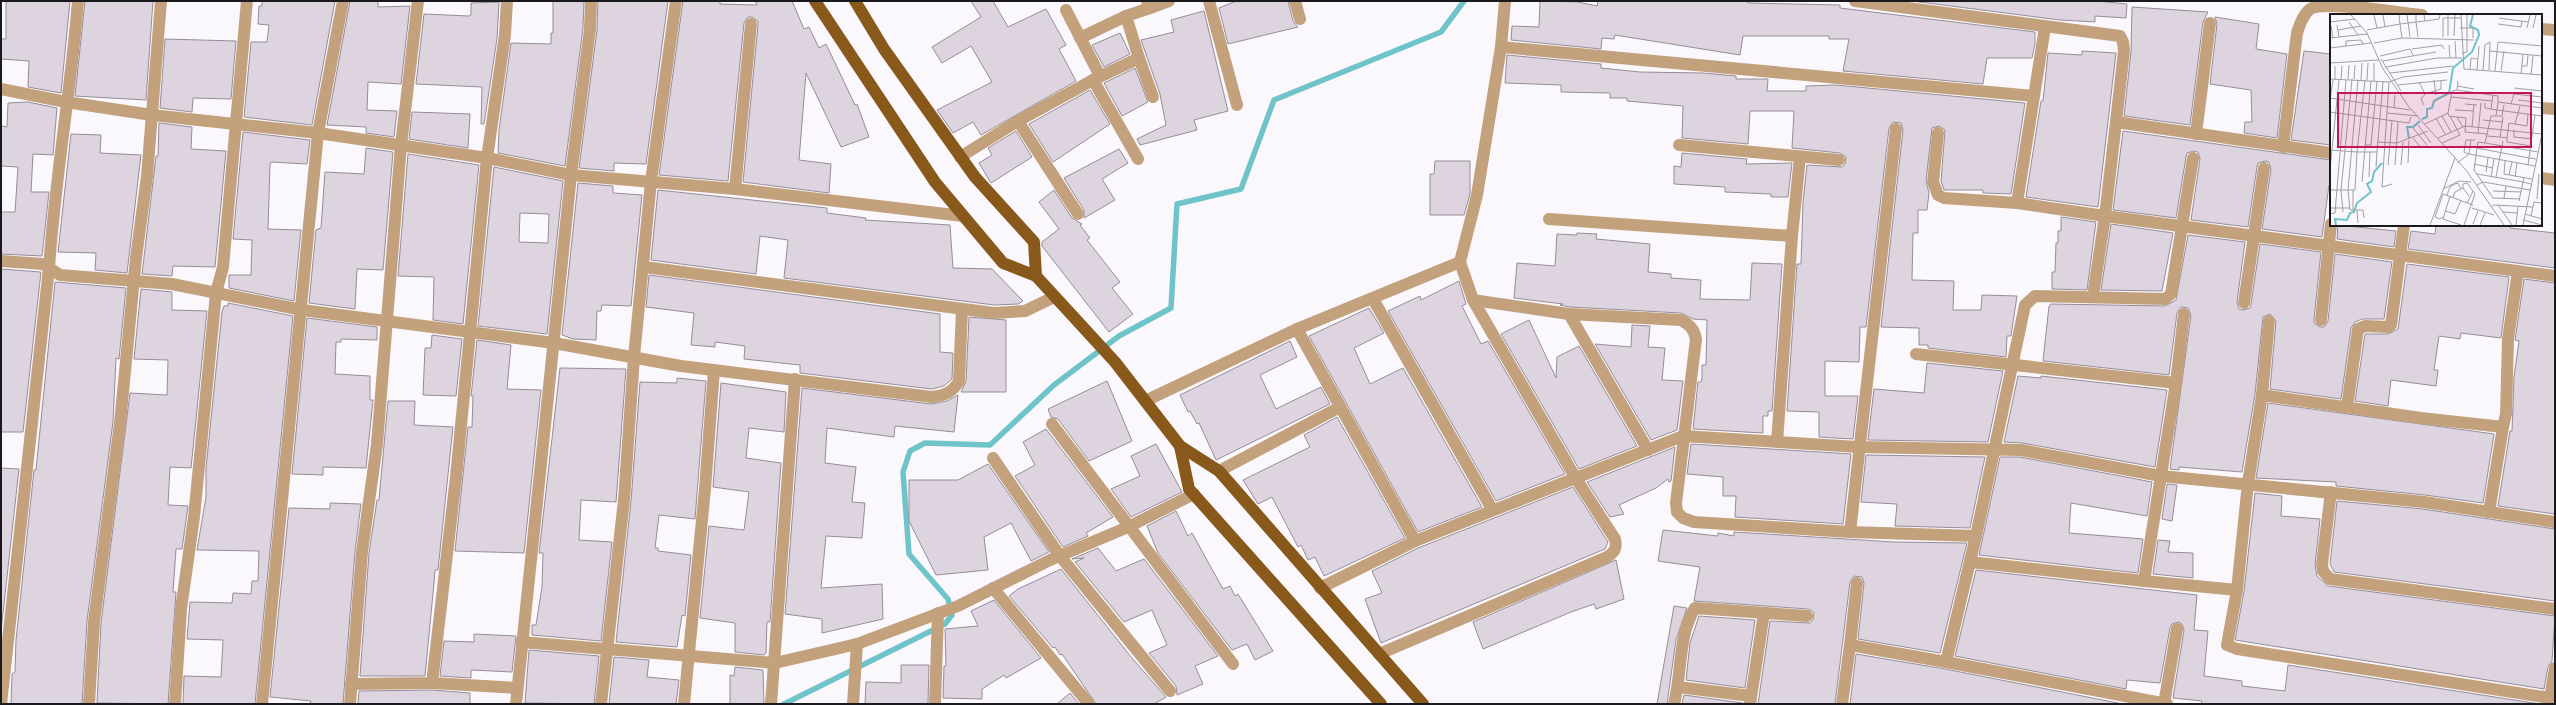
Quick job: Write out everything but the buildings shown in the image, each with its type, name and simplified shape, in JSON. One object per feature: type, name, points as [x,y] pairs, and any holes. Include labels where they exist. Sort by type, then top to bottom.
[{"type":"main road","points":[[815,1],[935,182],[1003,263],[1036,276],[1115,362],[1180,446],[1219,471],[1423,704]]},
{"type":"main road","points":[[856,1],[884,49],[960,157],[975,177],[1034,242],[1036,276]]},
{"type":"main road","points":[[1180,446],[1189,489],[1381,704]]},
{"type":"street","points":[[1,704],[49,268],[53,209],[66,102],[73,59],[78,1]]},
{"type":"street","points":[[89,704],[94,622],[120,424],[152,115],[161,1]]},
{"type":"street","points":[[175,704],[181,609],[194,517],[216,293],[223,268],[247,1]]},
{"type":"street","points":[[262,704],[302,310],[318,133],[343,1]]},
{"type":"street","points":[[350,704],[362,552],[377,444],[385,323],[401,145],[418,1]]},
{"type":"street","points":[[432,683],[456,477],[468,333],[487,158],[504,35],[507,1]]},
{"type":"street","points":[[516,704],[521,642],[571,175],[590,29],[591,1]]},
{"type":"street","points":[[601,704],[624,500],[634,357],[644,267],[651,181],[676,1]]},
{"type":"street","points":[[1080,38],[1149,4],[1169,1]]},
{"type":"street","points":[[1209,1],[1237,105]]},
{"type":"street","points":[[1295,1],[1300,19]]},
{"type":"street","points":[[1379,654],[1614,552],[1616,546],[1615,539],[1575,477],[1473,300],[1460,262],[1477,195],[1501,48],[1505,1]]},
{"type":"street","points":[[1856,1],[2120,36],[2123,42],[2124,51],[2105,216],[2094,289]]},
{"type":"street","points":[[2283,147],[2297,33],[2303,17],[2311,8],[2334,3],[2391,13],[2406,14]]},
{"type":"street","points":[[1066,10],[1080,38],[1096,78],[1138,159]]},
{"type":"street","points":[[1126,16],[1153,97]]},
{"type":"street","points":[[2196,134],[2210,23]]},
{"type":"street","points":[[735,188],[751,24]]},
{"type":"street","points":[[2017,203],[2045,27]]},
{"type":"street","points":[[2542,29],[2555,30]]},
{"type":"street","points":[[1501,48],[2034,96]]},
{"type":"street","points":[[960,157],[1018,121],[1096,78],[1140,58]]},
{"type":"street","points":[[1,89],[66,102],[152,115],[318,133],[401,145],[487,158],[571,175],[735,188],[963,216]]},
{"type":"street","points":[[2542,108],[2555,109]]},
{"type":"street","points":[[1018,121],[1078,214]]},
{"type":"street","points":[[2116,122],[2330,153]]},
{"type":"street","points":[[1850,532],[1858,447],[1896,130]]},
{"type":"street","points":[[1938,133],[1934,182],[1935,190],[1938,195],[1944,198],[2017,203],[2555,276]]},
{"type":"street","points":[[1679,145],[1839,160]]},
{"type":"street","points":[[1777,442],[1792,236],[1800,156]]},
{"type":"street","points":[[1946,662],[1996,448],[2025,305],[2035,296],[2165,300],[2171,294],[2193,158]]},
{"type":"street","points":[[2244,303],[2264,168]]},
{"type":"street","points":[[2542,178],[2555,180]]},
{"type":"street","points":[[1549,219],[1792,236]]},
{"type":"street","points":[[2321,320],[2331,226]]},
{"type":"street","points":[[2347,407],[2357,332],[2361,326],[2390,326],[2404,226]]},
{"type":"street","points":[[1,261],[43,264],[60,275],[172,284],[302,310],[385,323],[554,343],[714,370],[932,397],[945,395],[954,390],[959,381],[962,309]]},
{"type":"street","points":[[1145,401],[1297,329],[1460,262]]},
{"type":"street","points":[[644,267],[962,309],[1011,314],[1025,311],[1054,297]]},
{"type":"street","points":[[2489,512],[2506,414],[2508,339],[2518,271]]},
{"type":"street","points":[[1373,299],[1492,509]]},
{"type":"street","points":[[1473,300],[1569,314],[1681,320],[1690,325],[1696,339],[1676,503],[1677,512],[1683,518],[1694,522],[1850,532],[1976,536]]},
{"type":"street","points":[[1569,314],[1648,450]]},
{"type":"street","points":[[2144,581],[2176,383],[2184,314]]},
{"type":"street","points":[[2269,321],[2262,395],[2248,483],[2237,590],[2227,645],[2237,649],[2550,701],[2555,668]]},
{"type":"street","points":[[1297,329],[1415,541]]},
{"type":"street","points":[[1916,354],[2176,383]]},
{"type":"street","points":[[684,704],[705,489],[714,370]]},
{"type":"street","points":[[771,700],[775,663],[795,379]]},
{"type":"street","points":[[2262,395],[2503,427]]},
{"type":"street","points":[[1219,471],[1340,407]]},
{"type":"street","points":[[1052,424],[1128,527],[1233,664]]},
{"type":"street","points":[[1320,588],[1415,541],[1492,509],[1683,436],[1858,447],[1996,448],[2021,450],[2161,476],[2331,492],[2555,522]]},
{"type":"street","points":[[993,458],[1060,556],[1170,691]]},
{"type":"street","points":[[2331,492],[2322,564],[2323,571],[2330,578],[2555,609]]},
{"type":"street","points":[[521,642],[775,663],[857,649],[940,615],[1060,556],[1128,527],[1194,494]]},
{"type":"street","points":[[1970,562],[2237,590]]},
{"type":"street","points":[[1842,704],[1857,583]]},
{"type":"street","points":[[993,588],[1089,704]]},
{"type":"street","points":[[1674,704],[1678,687],[1686,622],[1695,608],[1807,616]]},
{"type":"street","points":[[1678,687],[1750,700],[1764,613]]},
{"type":"street","points":[[935,704],[940,615]]},
{"type":"street","points":[[1850,645],[2165,704],[2177,629]]},
{"type":"street","points":[[853,704],[857,649]]},
{"type":"street","points":[[351,684],[432,683],[517,688]]},
{"type":"waterway","points":[[784,704],[945,624],[952,615],[948,599],[909,554],[903,472],[910,451],[925,443],[990,445],[1054,385],[1119,336],[1171,308],[1177,204],[1241,189],[1274,100],[1441,32],[1464,1]]}]
